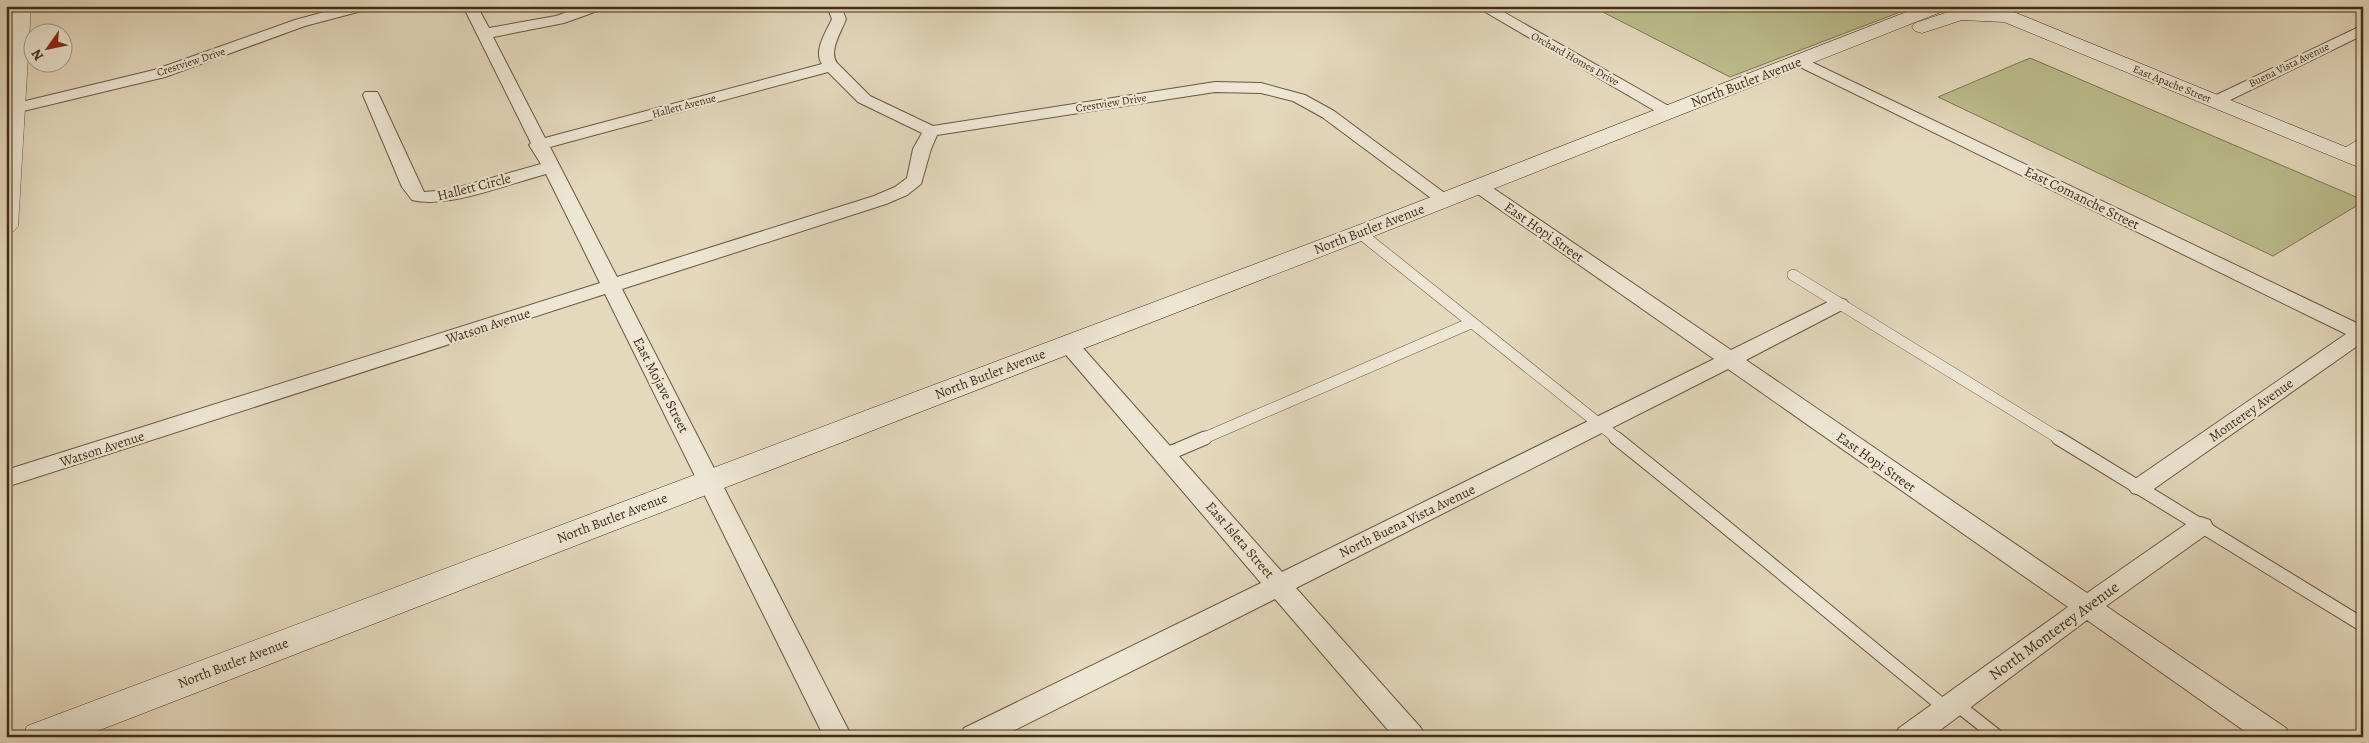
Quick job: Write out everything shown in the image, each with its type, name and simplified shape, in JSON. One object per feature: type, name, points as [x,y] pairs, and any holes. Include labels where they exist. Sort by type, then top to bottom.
[{"type":"main road","points":[[6,226],[12,119],[22,6]]},
{"type":"main road","name":"North Butler Avenue","points":[[40,737],[1360,233],[1801,62],[1939,6]]},
{"type":"main road","name":"East Apache Street","points":[[1982,6],[2363,162]]},
{"type":"main road","points":[[1876,32],[1917,29],[1960,14],[2014,19]]},
{"type":"street","name":"Crestview Drive","points":[[12,119],[159,74],[300,23],[364,6]]},
{"type":"street","points":[[470,6],[483,34],[558,20],[598,6]]},
{"type":"street","points":[[834,6],[839,19],[826,50],[830,66],[864,99],[931,131]]},
{"type":"street","name":"Orchard Homes Drive","points":[[1482,6],[1668,112]]},
{"type":"street","name":"Buena Vista Avenue","points":[[2216,102],[2363,29]]},
{"type":"street","name":"East Mojave Street","points":[[483,34],[710,480],[838,737]]},
{"type":"street","name":"East Comanche Street","points":[[1801,62],[2362,333]]},
{"type":"street","name":"Hallett Avenue","points":[[538,145],[830,66]]},
{"type":"street","name":"Crestview Drive","points":[[931,131],[1215,87],[1261,88],[1299,98],[1328,114],[1445,200]]},
{"type":"street","name":"Hallett Circle","points":[[371,95],[411,187],[418,196],[430,198],[450,195],[550,167]]},
{"type":"street","name":"Watson Avenue","points":[[6,479],[889,197],[915,180],[922,149],[931,131]]},
{"type":"street","name":"East Hopi Street","points":[[1478,186],[2276,737]]},
{"type":"street","name":"North Buena Vista Avenue","points":[[974,737],[1600,426],[1727,359],[1839,304]]},
{"type":"street","name":"Monterey Avenue","points":[[2140,488],[2362,333]]},
{"type":"street","name":"East Isleta Street","points":[[1068,344],[1411,737]]},
{"type":"street","name":"North Monterey Avenue","points":[[1909,737],[2086,607],[2201,526]]},
{"type":"lane","points":[[2343,154],[2363,142]]},
{"type":"lane","points":[[1360,233],[1748,543],[1824,609],[1951,706],[1998,737]]},
{"type":"lane","points":[[1793,275],[2363,625]]},
{"type":"lane","points":[[1165,455],[1471,323]]},
{"type":"green space","points":[[1591,6],[1916,6],[1730,77]]},
{"type":"green space","points":[[2030,58],[2363,200],[2363,202],[2273,256],[1938,97]]}]
